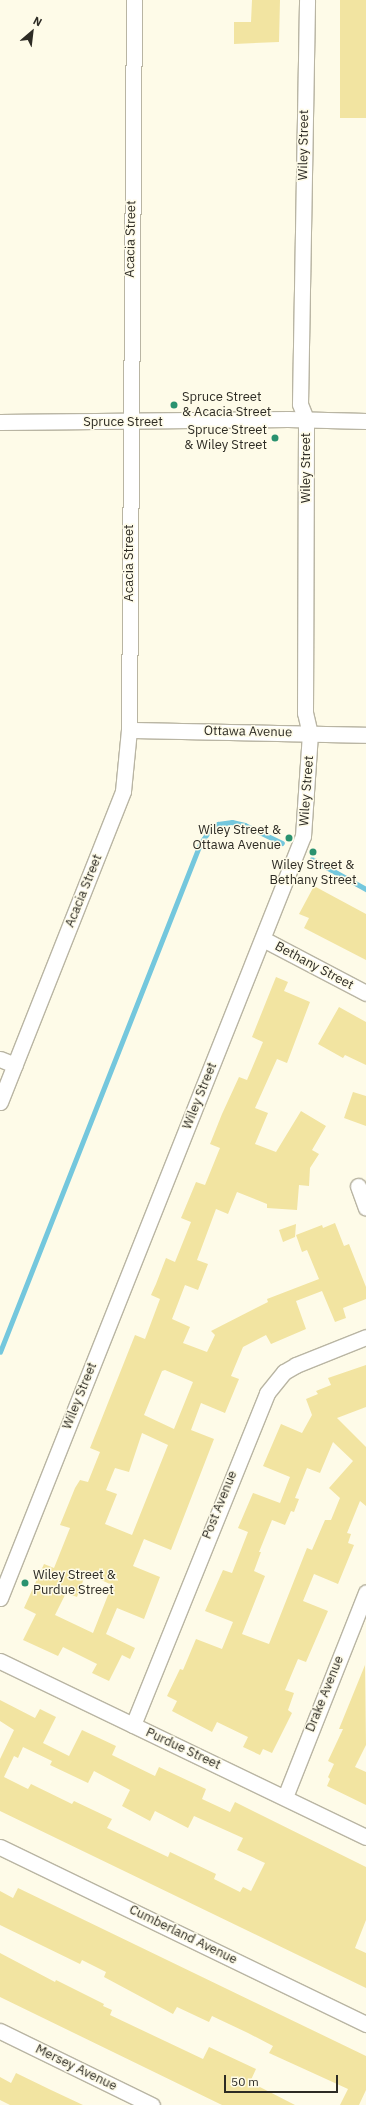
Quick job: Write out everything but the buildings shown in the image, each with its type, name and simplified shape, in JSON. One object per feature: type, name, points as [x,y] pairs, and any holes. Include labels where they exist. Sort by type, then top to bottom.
[{"type":"street","name":"Acacia Street","points":[[0,1102],[123,791],[129,730],[134,0]]},
{"type":"street","name":"Wiley Street","points":[[0,1598],[303,836],[310,734],[305,713],[306,419],[300,404],[307,0]]},
{"type":"street","name":"Spruce Street","points":[[0,422],[130,423],[306,419],[366,421]]},
{"type":"street","name":"Ottawa Avenue","points":[[129,730],[366,735]]},
{"type":"street","name":"Bethany Street","points":[[263,939],[366,993]]},
{"type":"street","points":[[0,1059],[15,1065]]},
{"type":"street","points":[[358,1186],[366,1208]]},
{"type":"street","name":"Post Avenue","points":[[133,1725],[267,1393],[284,1372],[366,1337]]},
{"type":"street","name":"Drake Avenue","points":[[285,1797],[366,1592]]},
{"type":"street","name":"Purdue Street","points":[[0,1661],[366,1837]]},
{"type":"street","name":"Cumberland Avenue","points":[[0,1847],[366,2024]]},
{"type":"street","name":"Mersey Avenue","points":[[0,2031],[152,2105]]},
{"type":"waterway","points":[[0,1352],[200,844],[209,831],[218,824],[232,822],[245,825],[282,843]]},
{"type":"waterway","points":[[312,859],[366,889]]},
{"type":"place","name":"Spruce Street & Acacia Street","points":[[174,405]]},
{"type":"place","name":"Spruce Street & Wiley Street","points":[[275,438]]},
{"type":"place","name":"Wiley Street & Ottawa Avenue","points":[[289,838]]},
{"type":"place","name":"Wiley Street & Bethany Street","points":[[313,852]]},
{"type":"place","name":"Wiley Street & Purdue Street","points":[[25,1583]]}]
